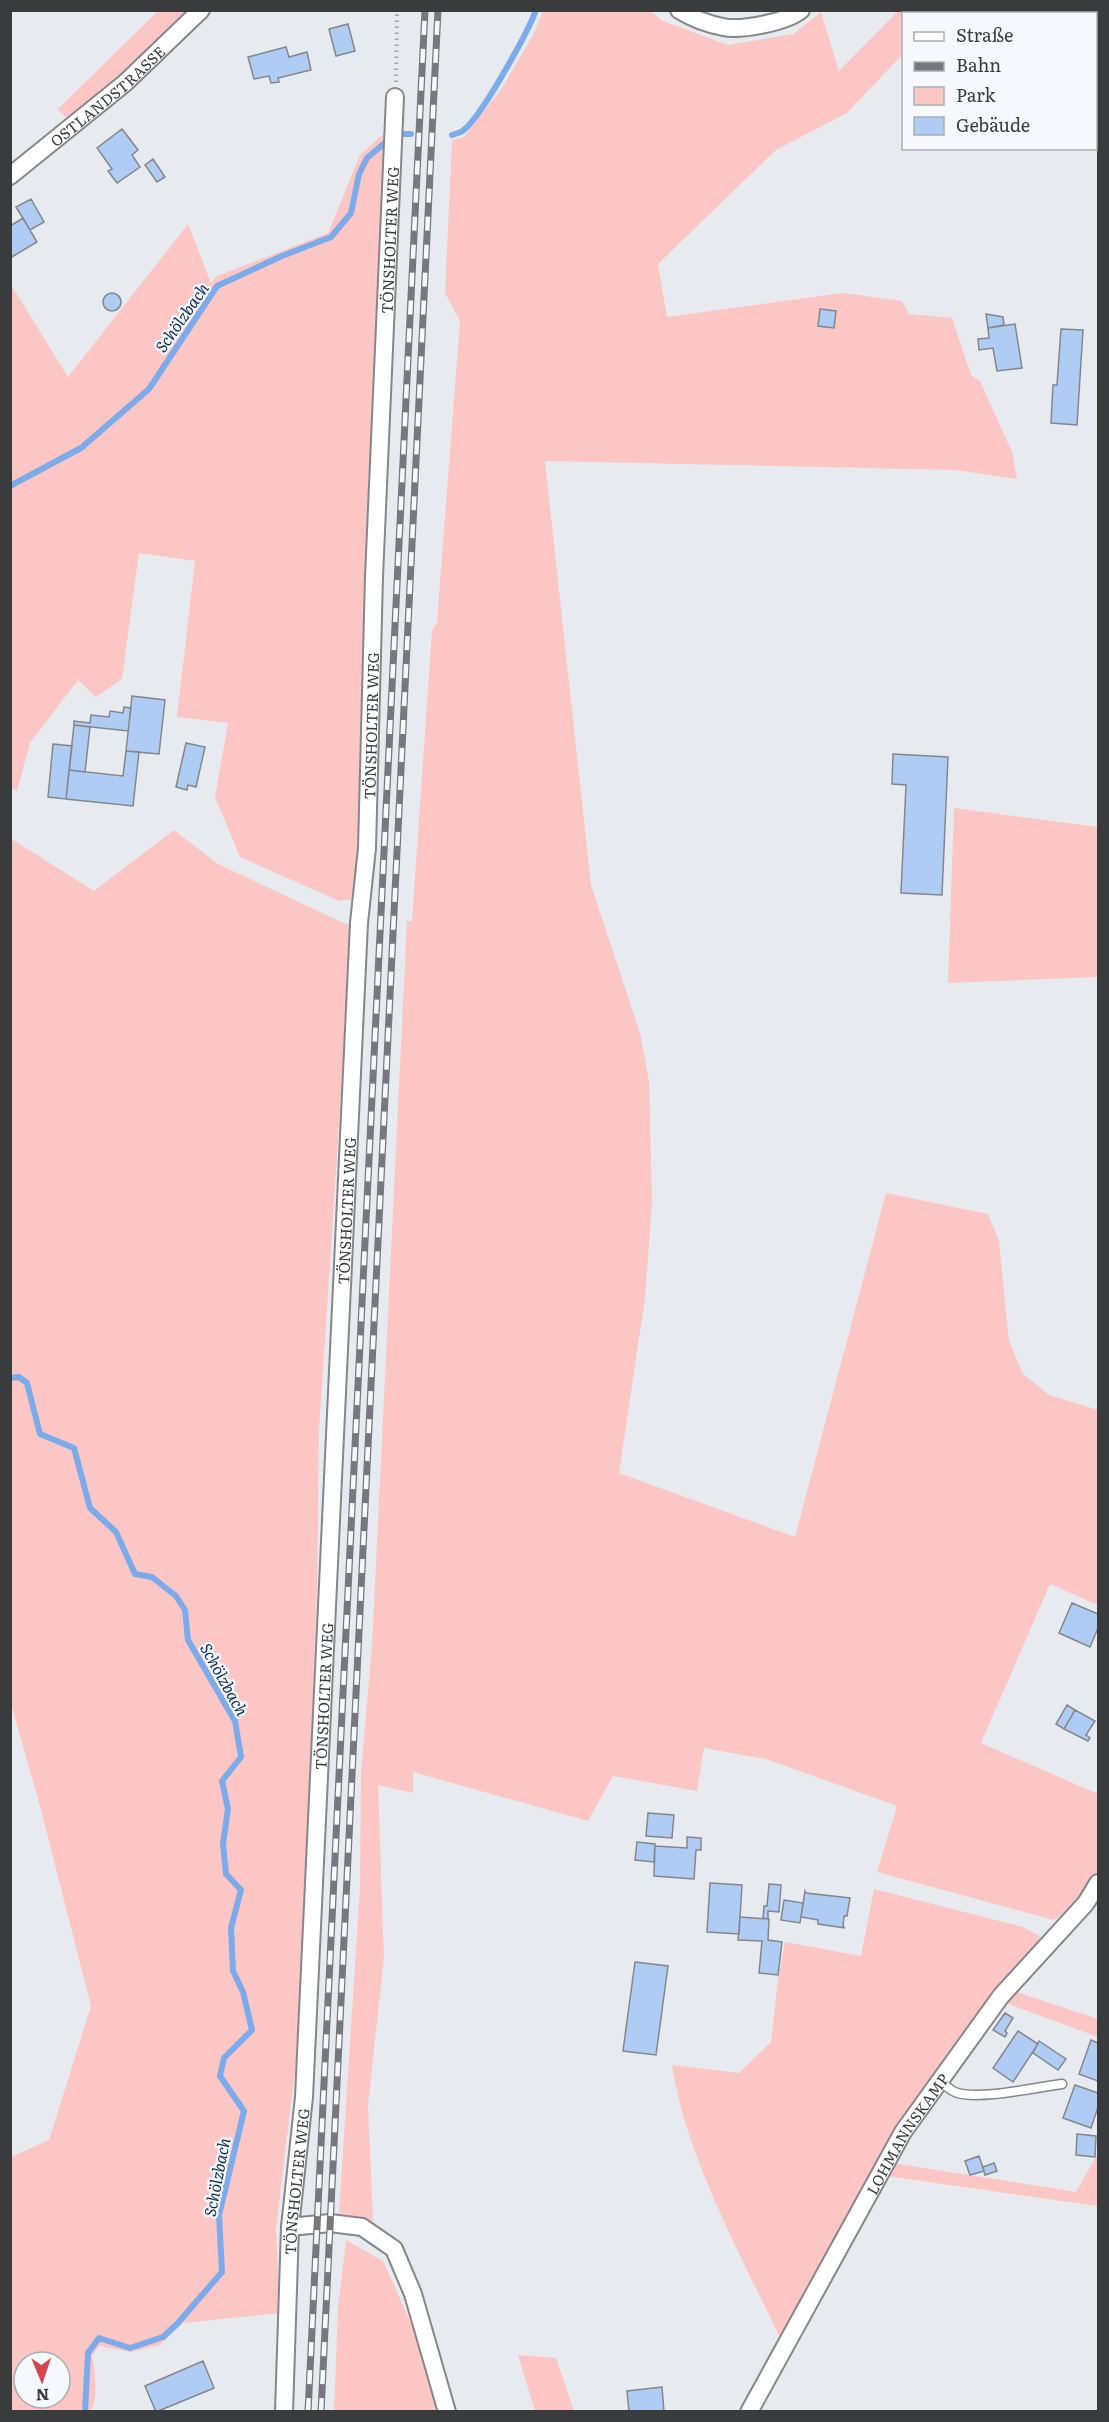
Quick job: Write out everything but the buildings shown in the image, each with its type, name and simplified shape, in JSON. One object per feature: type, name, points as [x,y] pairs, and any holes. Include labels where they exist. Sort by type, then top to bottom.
[{"type":"street","name":"OSTLANDSTRASSE","points":[[10,176],[125,83],[201,10]]},
{"type":"street","points":[[679,10],[690,17],[725,28],[757,25],[794,16],[801,10]]},
{"type":"street","name":"TÖNSHOLTER WEG","points":[[284,2412],[290,2226],[304,2097],[359,923],[367,848],[374,577],[395,97]]},
{"type":"street","name":"LOHMANNSKAMP","points":[[750,2412],[903,2132],[1001,1996],[1086,1903],[1098,1882]]},
{"type":"street","points":[[290,2226],[330,2223],[362,2227],[394,2249],[413,2294],[447,2412]]},
{"type":"lane","points":[[940,2081],[953,2092],[964,2094],[989,2094],[1062,2084]]},
{"type":"path","points":[[395,97],[397,10]]},
{"type":"green space","points":[[158,11],[186,11],[119,77],[68,119],[58,109]]},
{"type":"green space","points":[[543,11],[650,11],[663,21],[728,45],[793,34],[821,12],[839,71],[898,11],[945,11],[902,12],[902,55],[847,113],[776,150],[658,264],[667,317],[843,293],[902,301],[909,314],[952,318],[971,375],[980,381],[1012,452],[1017,479],[955,470],[545,461],[591,885],[640,1033],[649,1082],[652,1202],[645,1298],[619,1473],[795,1537],[886,1193],[988,1214],[999,1241],[1009,1341],[1023,1374],[1049,1395],[1098,1410],[1098,1605],[1050,1584],[981,1743],[1098,1794],[1098,1871],[1073,1906],[1054,1920],[877,1872],[897,1806],[766,1759],[704,1748],[697,1791],[613,1776],[588,1821],[413,1772],[413,1793],[378,1785],[384,1958],[368,2105],[373,2221],[339,2213],[360,1888],[361,1772],[372,1646],[407,921],[412,921],[432,631],[437,622],[460,321],[445,293],[452,140],[464,137],[502,88],[534,33]]},
{"type":"green space","points":[[389,129],[375,351],[362,828],[356,899],[339,901],[240,857],[215,797],[228,723],[177,717],[195,561],[139,553],[122,679],[96,697],[78,680],[30,743],[17,791],[11,788],[10,283],[68,377],[188,224],[211,283],[217,276],[328,233],[360,155]]},
{"type":"green space","points":[[954,808],[1098,827],[1098,977],[948,983]]},
{"type":"green space","points":[[174,830],[218,864],[352,927],[319,1431],[317,1591],[301,2021],[276,2228],[280,2313],[183,2323],[160,2345],[131,2352],[99,2346],[92,2356],[95,2399],[90,2411],[11,2411],[11,2157],[49,2140],[91,2006],[40,1806],[11,1704],[10,838],[94,891]]},
{"type":"green space","points":[[874,1889],[1023,1927],[1041,1937],[993,1997],[781,2340],[702,2170],[679,2099],[672,2065],[739,2073],[771,2042],[785,1942],[861,1956]]},
{"type":"green space","points":[[1014,1991],[1098,2019],[1098,2037],[1003,2002]]},
{"type":"green space","points":[[1098,2153],[1098,2206],[886,2176],[893,2163],[1076,2192]]},
{"type":"green space","points":[[346,2240],[383,2261],[421,2345],[439,2411],[334,2412],[338,2309]]},
{"type":"green space","points":[[518,2355],[556,2358],[574,2411],[535,2411]]},
{"type":"waterway","name":"Schölzbach","points":[[452,135],[461,132],[469,125],[491,95],[514,56],[536,10]]},
{"type":"waterway","name":"Schölzbach","points":[[402,134],[411,134]]},
{"type":"waterway","name":"Schölzbach","points":[[10,486],[81,448],[149,389],[217,286],[282,256],[331,237],[351,213],[359,174],[367,158],[387,141]]},
{"type":"waterway","name":"Schölzbach","points":[[10,1378],[19,1377],[27,1383],[40,1434],[74,1448],[90,1508],[116,1532],[135,1574],[152,1577],[176,1596],[185,1610],[188,1640],[235,1721],[241,1757],[222,1781],[228,1809],[223,1844],[226,1874],[241,1890],[231,1928],[233,1971],[243,1992],[252,2030],[224,2058],[220,2076],[244,2111],[219,2215],[222,2272],[163,2337],[130,2348],[99,2338],[88,2353],[85,2412]]},
{"type":"railway","points":[[308,2412],[425,10]]},
{"type":"railway","points":[[321,2412],[438,10]]}]
